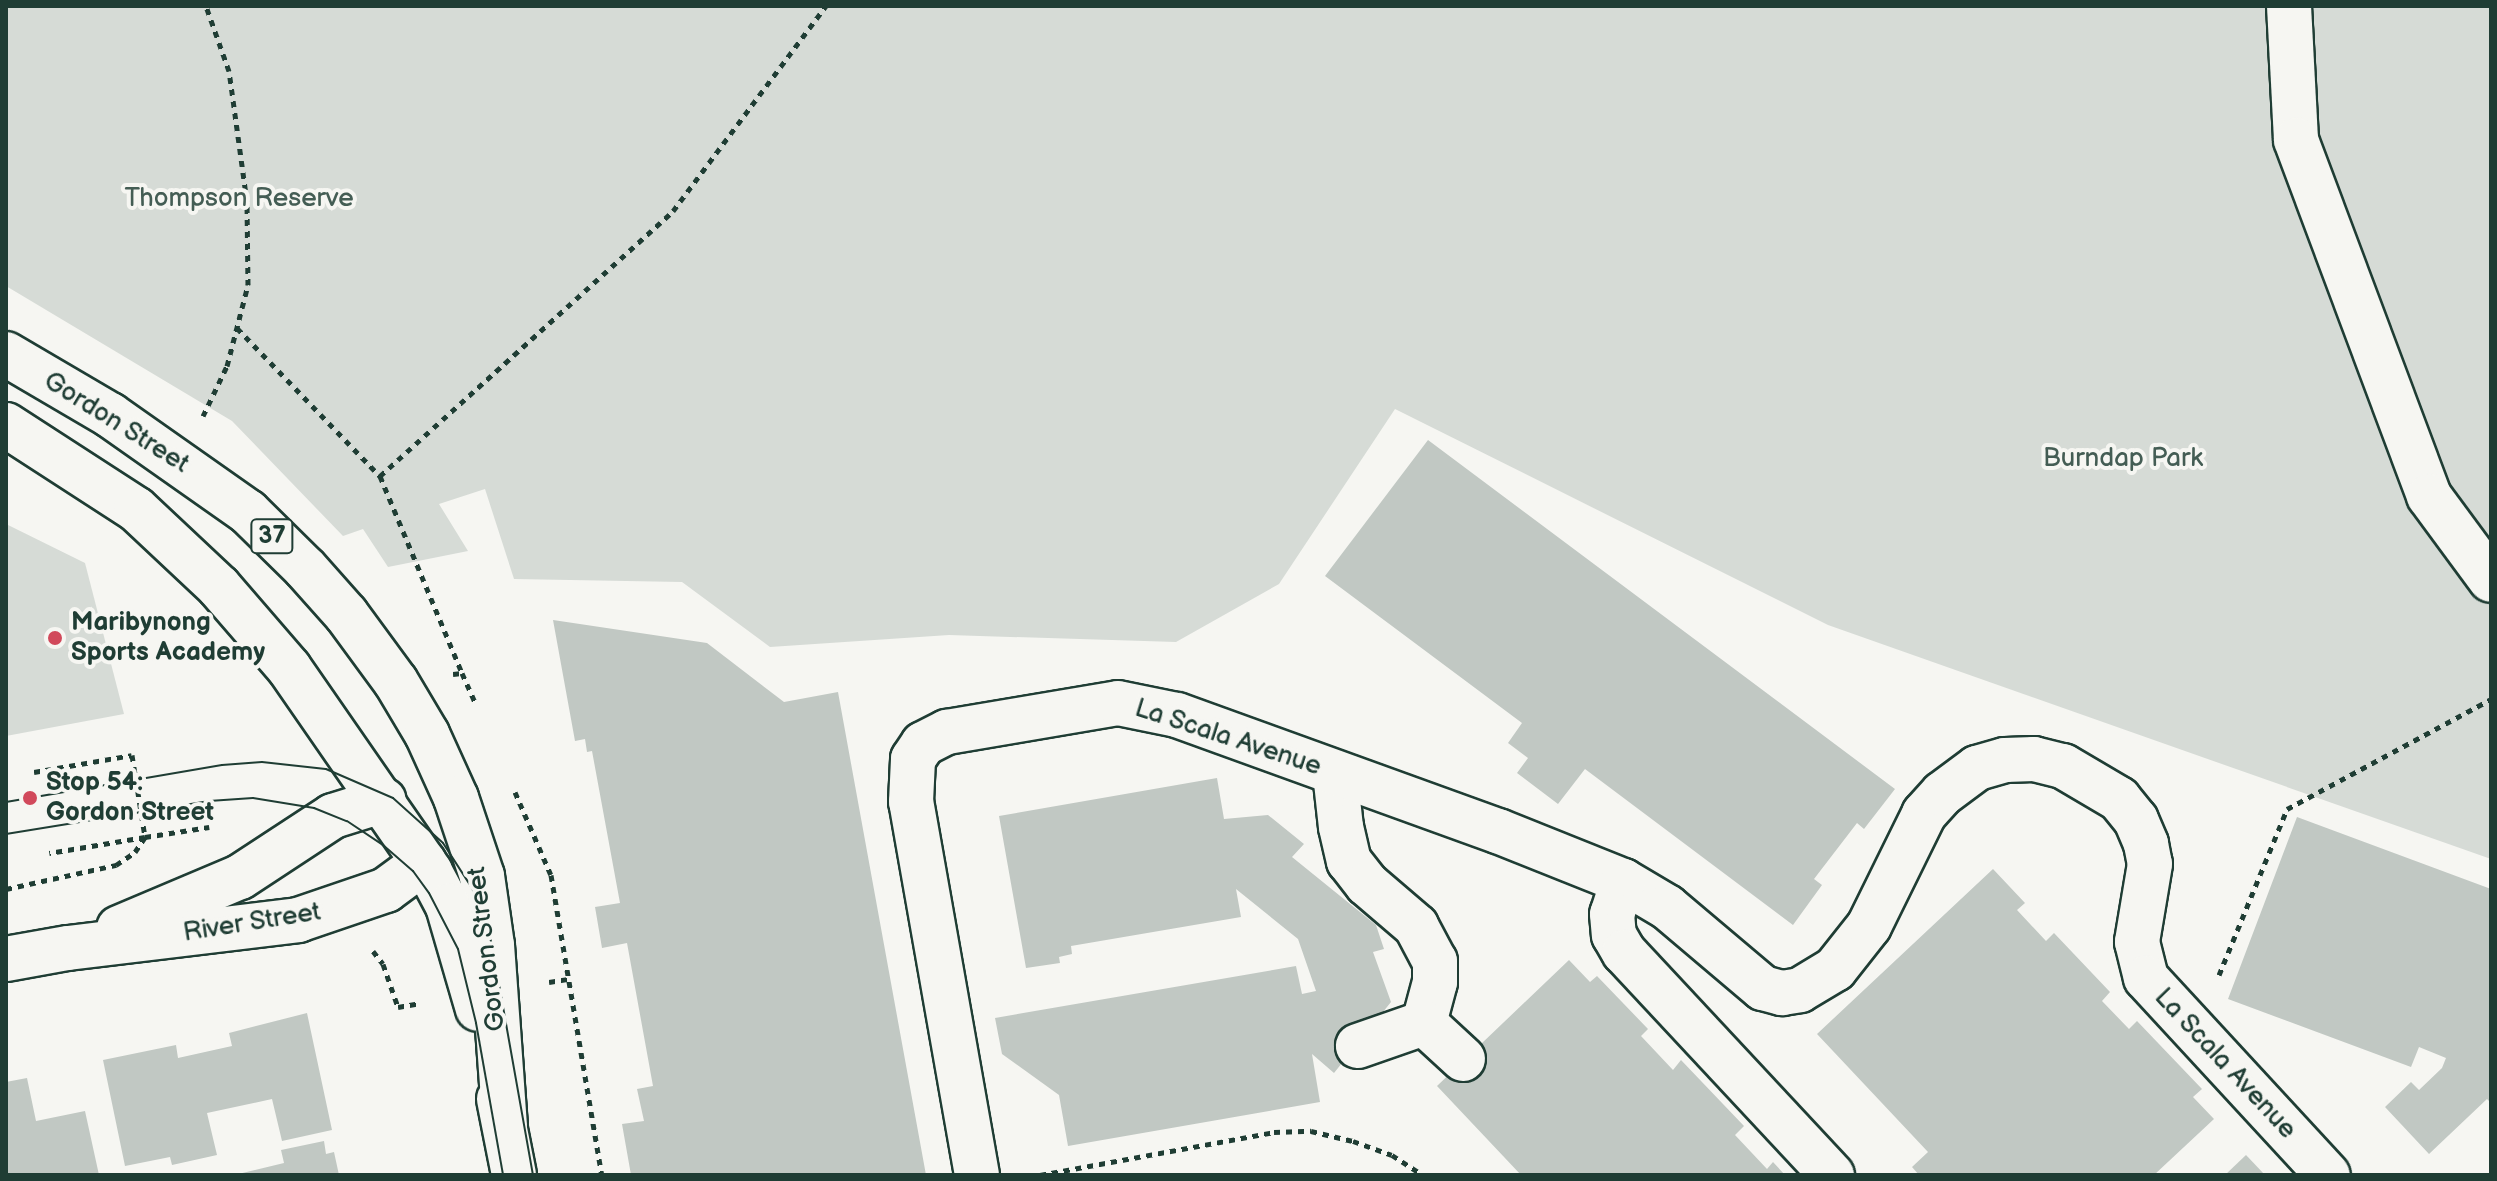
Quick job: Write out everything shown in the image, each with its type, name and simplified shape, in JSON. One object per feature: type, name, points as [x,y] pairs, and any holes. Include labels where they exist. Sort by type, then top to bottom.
[{"type":"main road","points":[[2289,6],[2296,140],[2429,496],[2491,580]]},
{"type":"main road","name":"Gordon Street","points":[[6,354],[110,415],[248,512],[346,614],[414,712],[459,806],[473,844],[486,904],[505,1126]]},
{"type":"main road","name":"37","points":[[6,425],[136,509],[219,587],[312,697],[424,862]]},
{"type":"main road","name":"La Scala Avenue","points":[[977,1175],[911,802],[911,770],[923,744],[939,734],[963,727],[1126,703],[1177,715],[1623,881],[1667,907],[1763,988],[1782,993],[1800,990],[1827,977],[1869,926],[1924,814],[1942,794],[1964,776],[1993,763],[2048,761],[2080,774],[2108,791],[2128,809],[2141,830],[2150,864],[2138,933],[2140,963],[2150,983],[2328,1175]]},
{"type":"main road","points":[[1335,773],[1349,861],[1367,884],[1416,926],[1435,961],[1435,982],[1424,1023]]},
{"type":"main road","name":"River Street","points":[[6,959],[68,948],[246,929],[336,909],[386,890],[424,862],[443,843],[459,806],[421,796],[384,800],[333,816],[240,877],[68,948]]},
{"type":"main road","name":"Gordon Street","points":[[424,862],[448,906],[475,995],[514,1175]]},
{"type":"main road","points":[[1623,881],[1612,914],[1614,935],[1624,952],[1832,1175]]},
{"type":"main road","points":[[1358,1046],[1424,1023]]},
{"type":"main road","points":[[1424,1023],[1463,1059]]},
{"type":"path","points":[[181,462],[227,366],[248,285],[247,202],[229,71],[206,6]]},
{"type":"path","points":[[380,476],[673,211],[826,6]]},
{"type":"path","points":[[237,328],[380,476],[462,673]]},
{"type":"path","points":[[2195,1033],[2287,809],[2491,699]]},
{"type":"path","points":[[34,772],[132,755],[145,837],[49,853]]},
{"type":"path","points":[[336,909],[383,964],[398,1007],[475,995]]},
{"type":"path","points":[[1040,1175],[1274,1132],[1311,1131],[1392,1155],[1423,1175]]},
{"type":"green space","points":[[6,6],[2491,6],[2491,859],[1828,625],[1395,409],[1279,584],[1176,642],[949,635],[770,647],[682,582],[514,579],[485,489],[439,504],[468,551],[388,567],[363,529],[343,536],[232,421],[6,286]]},
{"type":"green space","name":"Maribynong Sports Academy","points":[[6,524],[85,563],[124,714],[6,736]]},
{"type":"building","points":[[1428,440],[1895,789],[1864,829],[1857,823],[1814,879],[1822,885],[1793,925],[1585,769],[1558,804],[1517,773],[1528,758],[1508,743],[1522,723],[1325,576]]},
{"type":"building","points":[[553,620],[707,643],[784,702],[838,692],[926,1175],[631,1175],[622,1124],[644,1121],[637,1089],[653,1086],[627,943],[602,948],[595,907],[620,903],[592,751],[587,752],[585,739],[575,741]]},
{"type":"building","points":[[1217,778],[1224,819],[1268,815],[1304,844],[1292,857],[1376,925],[1384,949],[1373,952],[1391,1002],[1334,1073],[1312,1054],[1320,1102],[1068,1146],[1059,1095],[1002,1054],[995,1018],[1296,966],[1302,994],[1316,991],[1298,939],[1236,889],[1241,917],[1071,946],[1072,954],[1059,957],[1060,963],[1026,968],[999,816]]},
{"type":"building","points":[[2297,817],[2491,889],[2491,1103],[2487,1099],[2429,1154],[2385,1107],[2411,1082],[2419,1090],[2442,1068],[2446,1058],[2419,1047],[2411,1067],[2228,999]]},
{"type":"building","points":[[1993,869],[2025,903],[2017,910],[2046,941],[2054,933],[2110,992],[2102,1001],[2129,1029],[2137,1021],[2202,1089],[2193,1097],[2214,1119],[2154,1175],[1919,1175],[1912,1167],[1928,1152],[1817,1034]]},
{"type":"building","points":[[1569,960],[1590,982],[1597,976],[1648,1029],[1641,1036],[1673,1070],[1681,1060],[1744,1126],[1735,1135],[1767,1169],[1773,1162],[1785,1175],[1521,1175],[1437,1086]]},
{"type":"building","points":[[307,1013],[332,1130],[282,1141],[272,1099],[207,1113],[217,1155],[172,1165],[170,1157],[125,1166],[103,1060],[176,1045],[178,1058],[232,1046],[229,1033]]},
{"type":"building","points":[[27,1078],[36,1121],[85,1111],[99,1175],[6,1175],[6,1082]]},
{"type":"building","points":[[324,1141],[326,1154],[334,1152],[339,1175],[234,1175],[284,1163],[281,1150]]},
{"type":"building","points":[[2246,1155],[2265,1175],[2225,1175]]},
{"type":"tram line","points":[[6,802],[222,765],[262,762],[326,769],[393,798],[443,843],[472,888],[482,910],[492,945],[533,1175]]},
{"type":"tram line","points":[[6,834],[209,801],[253,798],[314,808],[347,821],[383,845],[413,871],[429,893],[458,949],[476,1023],[503,1175]]},
{"type":"place","name":"Maribynong Sports Academy","points":[[55,638]]},
{"type":"place","name":"Stop 54: Gordon Street","points":[[30,798]]},
{"type":"park label","name":"Thompson Reserve","points":[[239,199]]},
{"type":"park label","name":"Burndap Park","points":[[2123,459]]}]
